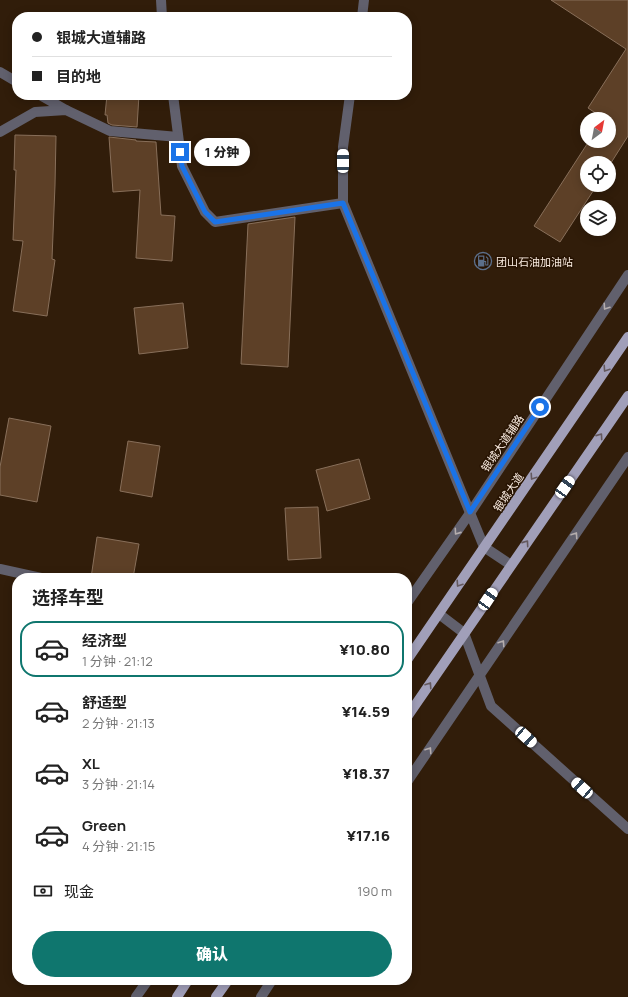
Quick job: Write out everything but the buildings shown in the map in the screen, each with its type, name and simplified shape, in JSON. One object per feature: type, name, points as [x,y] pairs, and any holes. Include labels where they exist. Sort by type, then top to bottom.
[{"type":"main road","name":"银城大道","points":[[412,652],[628,337]]},
{"type":"main road","points":[[412,710],[628,396]]},
{"type":"main road","points":[[177,997],[185,985]]},
{"type":"main road","points":[[216,997],[224,985]]},
{"type":"street","points":[[161,0],[162,12]]},
{"type":"street","points":[[363,12],[364,0]]},
{"type":"street","points":[[0,72],[12,79]]},
{"type":"street","points":[[49,100],[110,131],[178,137]]},
{"type":"street","points":[[174,100],[182,166],[205,212],[215,222],[343,203]]},
{"type":"street","points":[[349,100],[343,147],[343,203],[484,547],[511,565]]},
{"type":"street","points":[[0,132],[35,112],[66,110]]},
{"type":"street","name":"银城大道辅路","points":[[412,596],[470,512],[628,275]]},
{"type":"street","points":[[412,775],[628,457]]},
{"type":"street","points":[[0,569],[18,573]]},
{"type":"street","points":[[439,614],[464,633],[491,706],[628,829]]},
{"type":"street","points":[[136,997],[144,985]]},
{"type":"street","points":[[261,997],[269,985]]},
{"type":"place","name":"团山石油加油站","points":[[483,261]]},
{"type":"route","points":[[180,152],[182,166],[205,212],[215,222],[343,203],[470,512],[540,407]]}]
